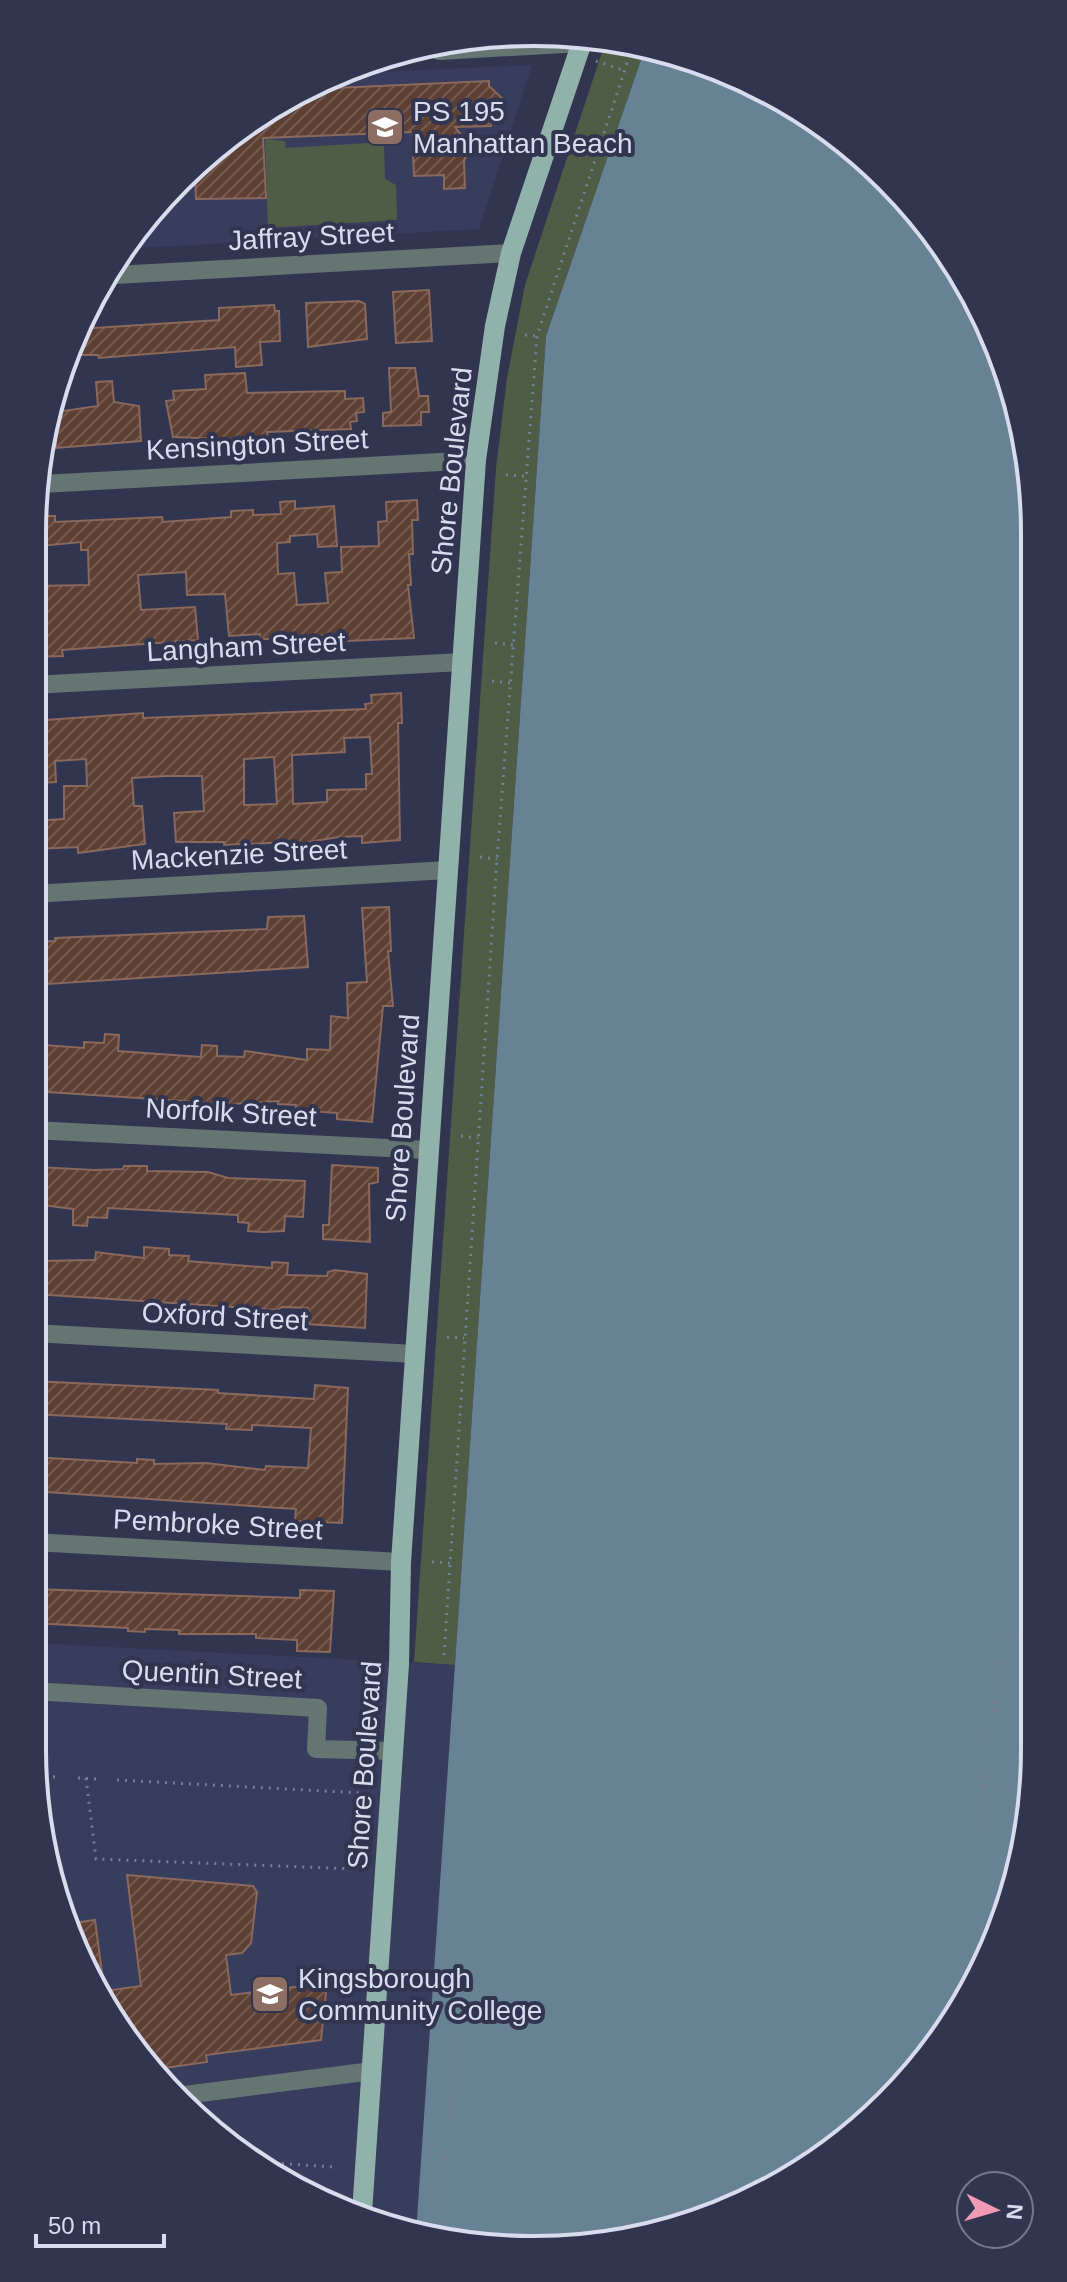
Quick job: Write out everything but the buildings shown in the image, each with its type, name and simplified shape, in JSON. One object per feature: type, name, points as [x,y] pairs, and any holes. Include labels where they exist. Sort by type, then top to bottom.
[{"type":"main road","name":"Shore Boulevard","points":[[363,2205],[394,1751],[401,1562],[476,460],[495,326],[511,253],[579,48]]},
{"type":"street","name":"Jaffray Street","points":[[121,275],[511,253]]},
{"type":"street","name":"Kensington Street","points":[[49,484],[476,460]]},
{"type":"street","name":"Langham Street","points":[[46,684],[462,662]]},
{"type":"street","name":"Mackenzie Street","points":[[46,893],[448,870]]},
{"type":"street","name":"Norfolk Street","points":[[46,1131],[428,1150]]},
{"type":"street","name":"Oxford Street","points":[[46,1334],[415,1354]]},
{"type":"street","name":"Pembroke Street","points":[[46,1543],[401,1562]]},
{"type":"street","name":"Quentin Street","points":[[46,1692],[318,1708],[316,1749],[394,1751]]},
{"type":"street","points":[[190,2094],[372,2071]]},
{"type":"path","points":[[444,1655],[524,476],[537,336],[629,55]]},
{"type":"path","points":[[596,61],[624,70]]},
{"type":"path","points":[[525,335],[537,336]]},
{"type":"path","points":[[506,475],[524,476]]},
{"type":"path","points":[[495,643],[513,645]]},
{"type":"path","points":[[492,681],[510,683]]},
{"type":"path","points":[[480,857],[497,859]]},
{"type":"path","points":[[461,1136],[478,1138]]},
{"type":"path","points":[[447,1337],[464,1338]]},
{"type":"path","points":[[432,1562],[450,1563]]},
{"type":"path","points":[[993,1712],[1001,1634],[1021,1636]]},
{"type":"path","points":[[978,1827],[986,1729]]},
{"type":"path","points":[[47,1777],[56,1777]]},
{"type":"path","points":[[78,1778],[98,1779]]},
{"type":"path","points":[[86,1778],[96,1859],[357,1869]]},
{"type":"path","points":[[117,1780],[362,1793]]},
{"type":"path","points":[[981,1787],[1019,1790]]},
{"type":"path","points":[[442,2228],[457,1997]]},
{"type":"path","points":[[278,2163],[334,2167]]},
{"type":"shaded area","points":[[642,58],[690,72],[749,96],[804,128],[855,167],[900,212],[939,263],[971,318],[995,377],[1012,438],[1021,534],[1021,1748],[1012,1844],[984,1935],[939,2019],[878,2093],[804,2154],[720,2199],[629,2227],[534,2236],[470,2232],[417,2222],[546,336]]},
{"type":"shaded area","name":"PS 195 Manhattan Beach","points":[[532,65],[479,229],[139,248],[189,189],[237,147],[290,111],[377,72]]},
{"type":"shaded area","name":"Kingsborough Community College","points":[[46,1644],[455,1665],[417,2222],[347,2199],[263,2154],[189,2093],[128,2019],[83,1935],[55,1844],[47,1780]]},
{"type":"green space","points":[[602,51],[642,58],[546,336],[455,1665],[414,1662],[496,468],[507,378],[525,285]]},
{"type":"green space","points":[[265,139],[285,141],[286,148],[384,142],[385,179],[396,185],[397,220],[268,228]]},
{"type":"place","name":"PS 195 Manhattan Beach","points":[[385,127]]},
{"type":"place","name":"Kingsborough Community College","points":[[270,1994]]}]
